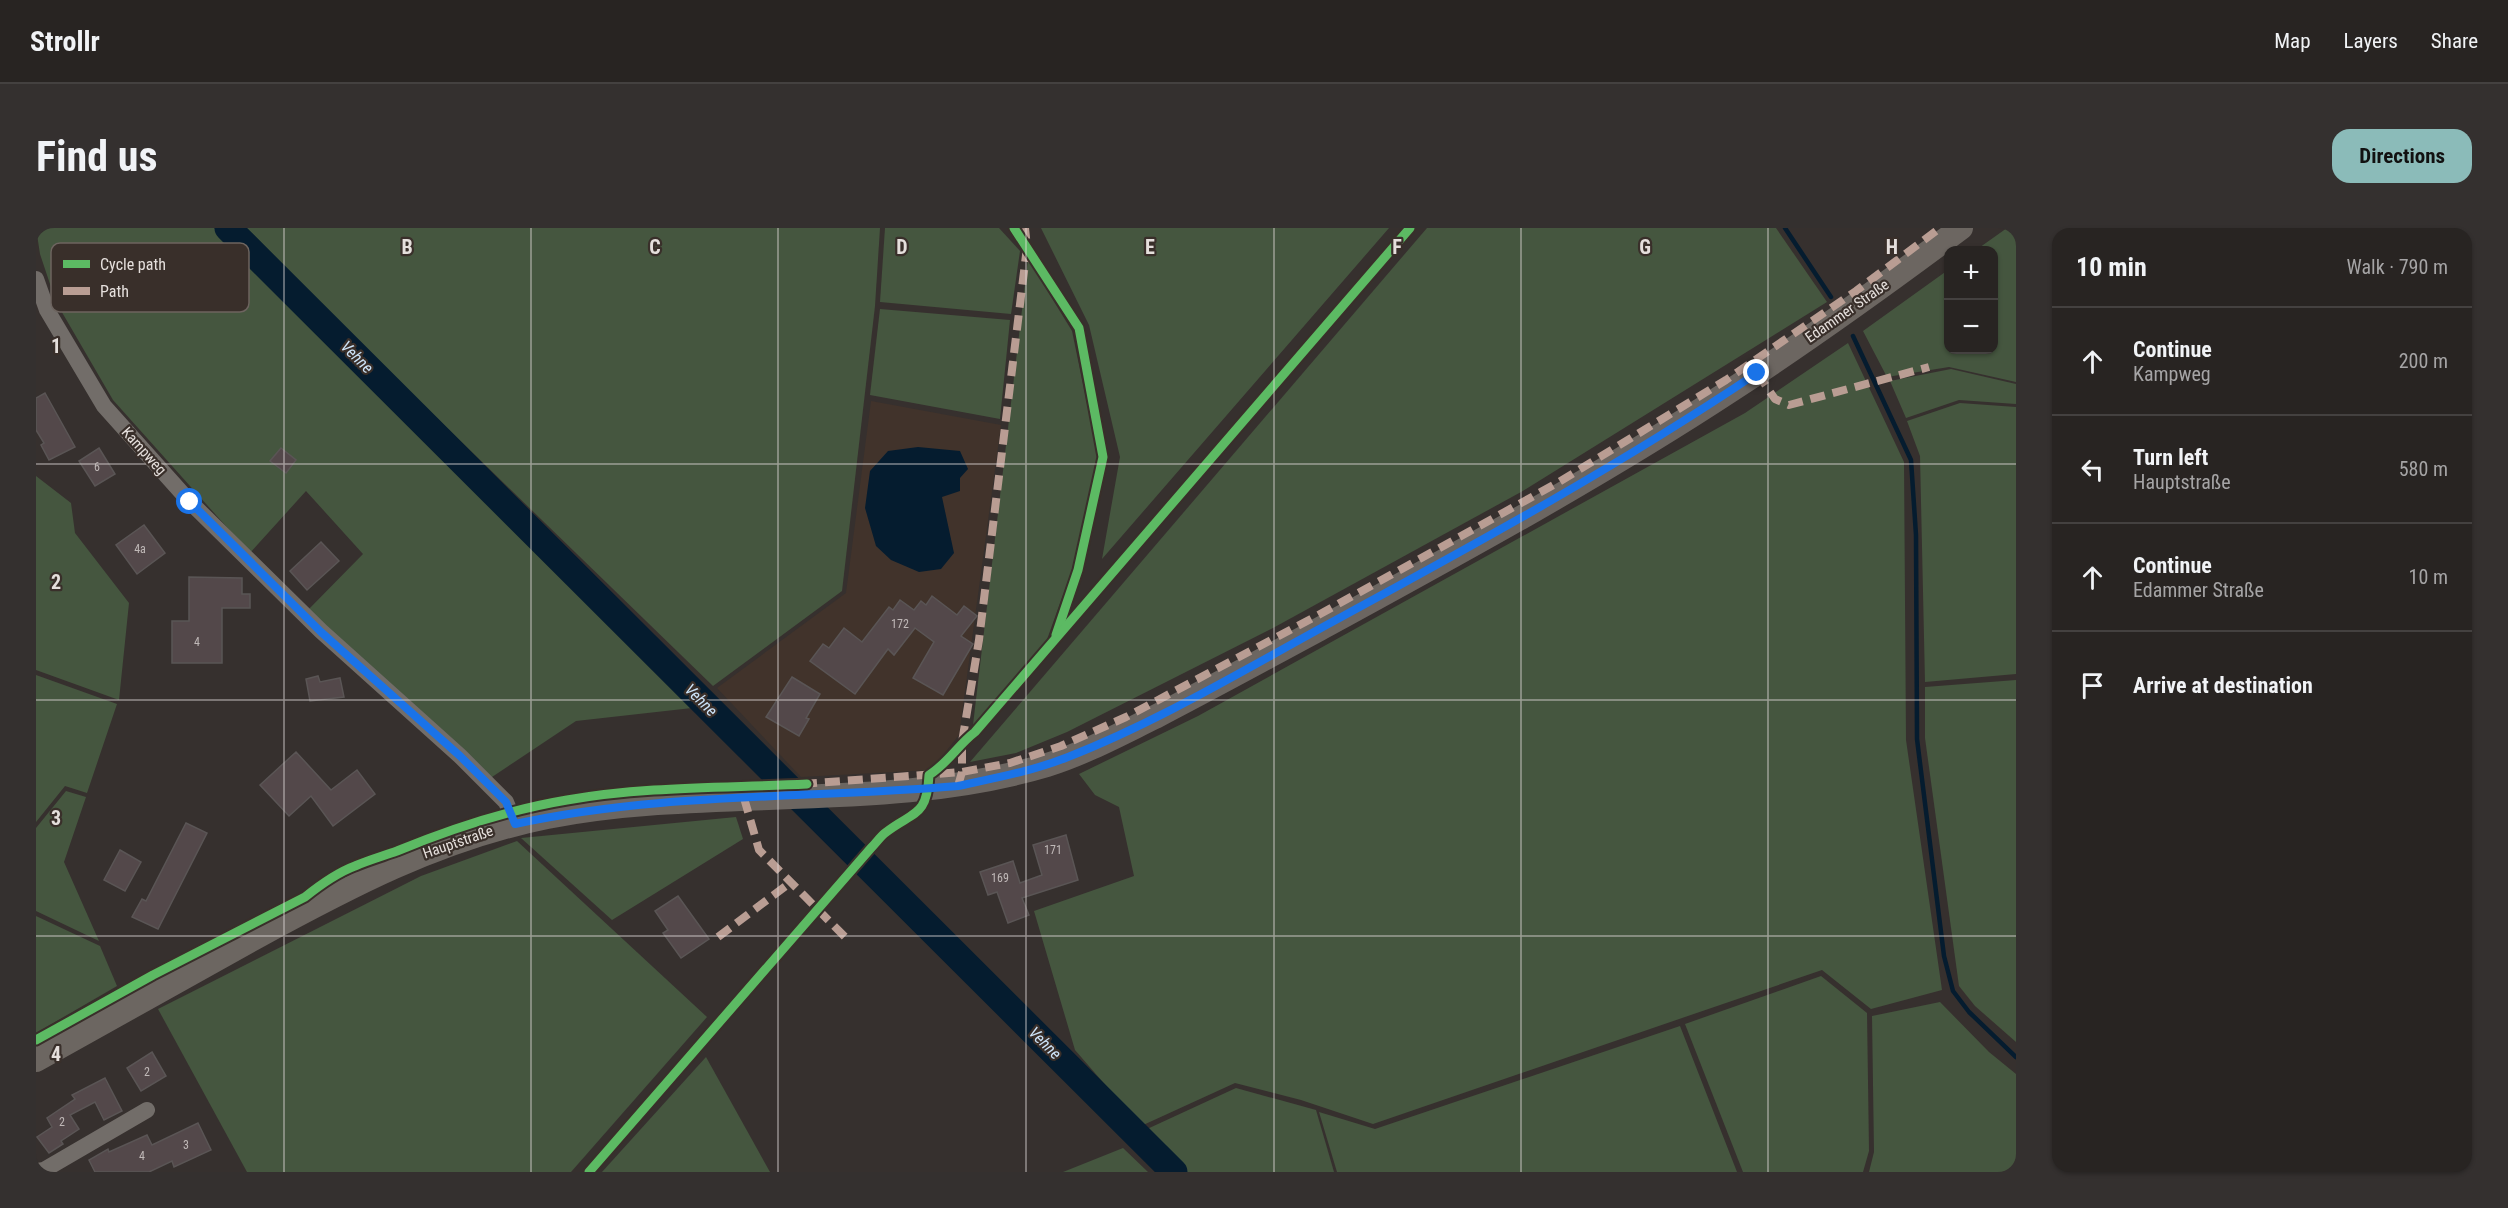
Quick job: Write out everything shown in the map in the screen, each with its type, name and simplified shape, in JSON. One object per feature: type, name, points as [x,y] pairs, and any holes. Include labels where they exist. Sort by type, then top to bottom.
[{"type":"main road","name":"Edammer Straße","points":[[1731,391],[1852,310],[1961,228]]},
{"type":"main road","name":"Hauptstraße","points":[[36,1060],[352,885],[426,852],[488,831],[585,811],[768,796],[958,786],[1050,764],[1098,745],[1188,700],[1457,554],[1731,391]]},
{"type":"street","name":"Kampweg","points":[[36,279],[47,310],[104,406],[190,502],[321,632],[460,756],[506,802],[515,824]]},
{"type":"street","points":[[36,1171],[44,1170],[147,1110]]},
{"type":"shaded area","points":[[871,401],[1001,425],[959,735],[931,770],[801,777],[717,688],[846,593]]},
{"type":"green space","points":[[36,228],[214,228],[229,243],[51,243],[51,287],[40,254]]},
{"type":"green space","points":[[241,228],[880,228],[875,306],[842,591],[713,686]]},
{"type":"green space","points":[[885,228],[999,228],[1020,251],[1011,314],[880,302]]},
{"type":"green space","points":[[1041,228],[1389,228],[1102,559],[1120,457],[1089,325]]},
{"type":"green space","points":[[1427,228],[1776,228],[1827,302],[1521,492],[1273,628],[1067,732],[1016,753],[970,762]]},
{"type":"green space","points":[[2007,228],[2016,228],[2016,382],[1949,367],[1887,377],[1863,331],[1944,273],[1944,354],[1998,354],[1998,246],[1982,246]]},
{"type":"green space","points":[[1028,259],[1072,331],[1098,457],[1072,570],[1045,645],[973,725]]},
{"type":"green space","points":[[249,262],[701,707],[576,721],[489,779],[307,611],[363,554],[306,491],[250,553],[113,400],[62,312],[249,312]]},
{"type":"green space","points":[[880,309],[1010,320],[1000,419],[870,395]]},
{"type":"green space","points":[[1848,343],[1904,462],[1906,740],[1942,990],[1871,1009],[1822,970],[1373,1124],[1301,1100],[1235,1083],[1141,1126],[1075,1050],[1034,911],[1134,876],[1119,807],[1095,795],[1079,774],[1198,716],[1745,413]]},
{"type":"green space","points":[[1951,369],[2016,384],[2016,404],[1959,400],[1906,418],[1890,381]]},
{"type":"green space","points":[[1960,403],[2016,407],[2016,674],[1925,682],[1920,456],[1907,421]]},
{"type":"green space","points":[[36,476],[71,503],[75,533],[129,603],[119,700],[36,670]]},
{"type":"green space","points":[[36,675],[117,704],[87,793],[65,786],[36,822]]},
{"type":"green space","points":[[2016,680],[2016,1042],[1975,1006],[1959,986],[1925,738],[1925,687]]},
{"type":"green space","points":[[66,791],[86,797],[64,862],[99,941],[36,911],[36,828]]},
{"type":"green space","points":[[736,817],[743,839],[612,920],[521,838]]},
{"type":"green space","points":[[517,841],[707,1017],[571,1172],[247,1172],[158,1009],[421,876]]},
{"type":"green space","points":[[36,916],[100,946],[117,986],[36,1033]]},
{"type":"green space","points":[[1821,976],[1867,1013],[1869,1151],[1863,1172],[1743,1172],[1685,1024]]},
{"type":"green space","points":[[1940,1002],[1989,1052],[2016,1074],[2016,1172],[1869,1172],[1874,1152],[1872,1016]]},
{"type":"green space","points":[[1680,1026],[1737,1172],[1337,1172],[1319,1112],[1375,1129]]},
{"type":"green space","points":[[706,1057],[770,1172],[602,1172]]},
{"type":"green space","points":[[1236,1088],[1316,1110],[1334,1172],[1187,1172],[1145,1130]]},
{"type":"green space","points":[[1123,1148],[1148,1172],[1063,1172]]},
{"type":"water","points":[[918,447],[960,451],[968,469],[960,478],[960,491],[942,497],[954,553],[941,569],[919,572],[891,560],[876,546],[865,508],[870,471],[888,451]]},
{"type":"building","points":[[45,393],[75,447],[49,460],[41,445],[44,443],[36,430],[36,398]]},
{"type":"building","points":[[99,448],[115,474],[95,486],[79,461]]},
{"type":"building","points":[[281,448],[296,460],[286,473],[270,461]]},
{"type":"building","points":[[144,525],[165,553],[137,574],[116,545]]},
{"type":"building","points":[[321,542],[339,561],[307,590],[290,571]]},
{"type":"building","points":[[189,577],[242,578],[242,594],[250,594],[250,608],[222,608],[222,663],[172,663],[172,621],[189,621]]},
{"type":"building","points":[[932,596],[957,615],[964,606],[977,616],[961,636],[973,644],[943,695],[913,678],[934,642],[915,628],[894,655],[888,649],[855,694],[810,661],[823,644],[829,648],[844,628],[862,642],[889,607],[893,610],[900,600],[914,610],[921,601],[926,605]]},
{"type":"building","points":[[318,676],[320,682],[340,678],[344,697],[310,701],[306,679]]},
{"type":"building","points":[[792,677],[820,694],[799,736],[766,717]]},
{"type":"building","points":[[296,752],[331,790],[357,770],[375,794],[333,826],[311,796],[289,816],[260,785]]},
{"type":"building","points":[[186,823],[207,833],[158,929],[132,917],[142,899],[146,901]]},
{"type":"building","points":[[1066,835],[1078,880],[1022,898],[1029,915],[1008,923],[997,892],[988,895],[980,872],[1013,861],[1020,883],[1042,875],[1033,845]]},
{"type":"building","points":[[120,850],[141,862],[125,891],[104,880]]},
{"type":"building","points":[[678,896],[709,939],[681,958],[663,933],[668,930],[655,911]]},
{"type":"building","points":[[152,1052],[166,1076],[141,1091],[127,1068]]},
{"type":"building","points":[[105,1078],[122,1111],[104,1120],[95,1102],[70,1115],[79,1129],[61,1141],[63,1144],[49,1153],[37,1137],[52,1127],[47,1118],[75,1099],[72,1095]]},
{"type":"building","points":[[198,1123],[211,1150],[174,1167],[172,1161],[149,1172],[95,1172],[89,1160],[108,1149],[109,1152],[147,1135],[152,1145]]},
{"type":"waterway","name":"Vehne","points":[[228,228],[243,243]]},
{"type":"waterway","points":[[1785,228],[1831,297]]},
{"type":"waterway","name":"Vehne","points":[[249,249],[1174,1172]]},
{"type":"waterway","points":[[1853,336],[1911,460],[1916,535],[1917,739],[1944,956],[1953,991],[1969,1012],[2016,1057]]},
{"type":"marked path","points":[[958,786],[962,772],[962,742],[979,640],[1027,247],[1025,228]]},
{"type":"marked path","points":[[802,784],[962,772],[1010,763],[1061,746],[1126,717],[1322,613],[1559,482],[1726,380],[1856,291],[1940,228]]},
{"type":"marked path","points":[[1757,373],[1775,399],[1789,405],[1929,367]]},
{"type":"marked path","points":[[744,798],[759,850],[846,938]]},
{"type":"marked path","points":[[718,937],[791,882]]},
{"type":"cycle path","points":[[1014,228],[1079,328],[1103,457],[1078,570],[1056,635]]},
{"type":"cycle path","points":[[589,1172],[880,838],[917,812],[925,799],[929,775],[975,732],[1410,228]]},
{"type":"cycle path","points":[[36,1040],[153,975],[305,897],[341,872],[460,827],[523,809],[597,795],[657,790],[807,784]]},
{"type":"route","points":[[190,502],[321,632],[460,756],[506,802],[515,824],[585,811],[646,804],[958,786],[1005,776],[1067,758],[1188,700],[1457,554],[1597,473],[1757,373]]}]
